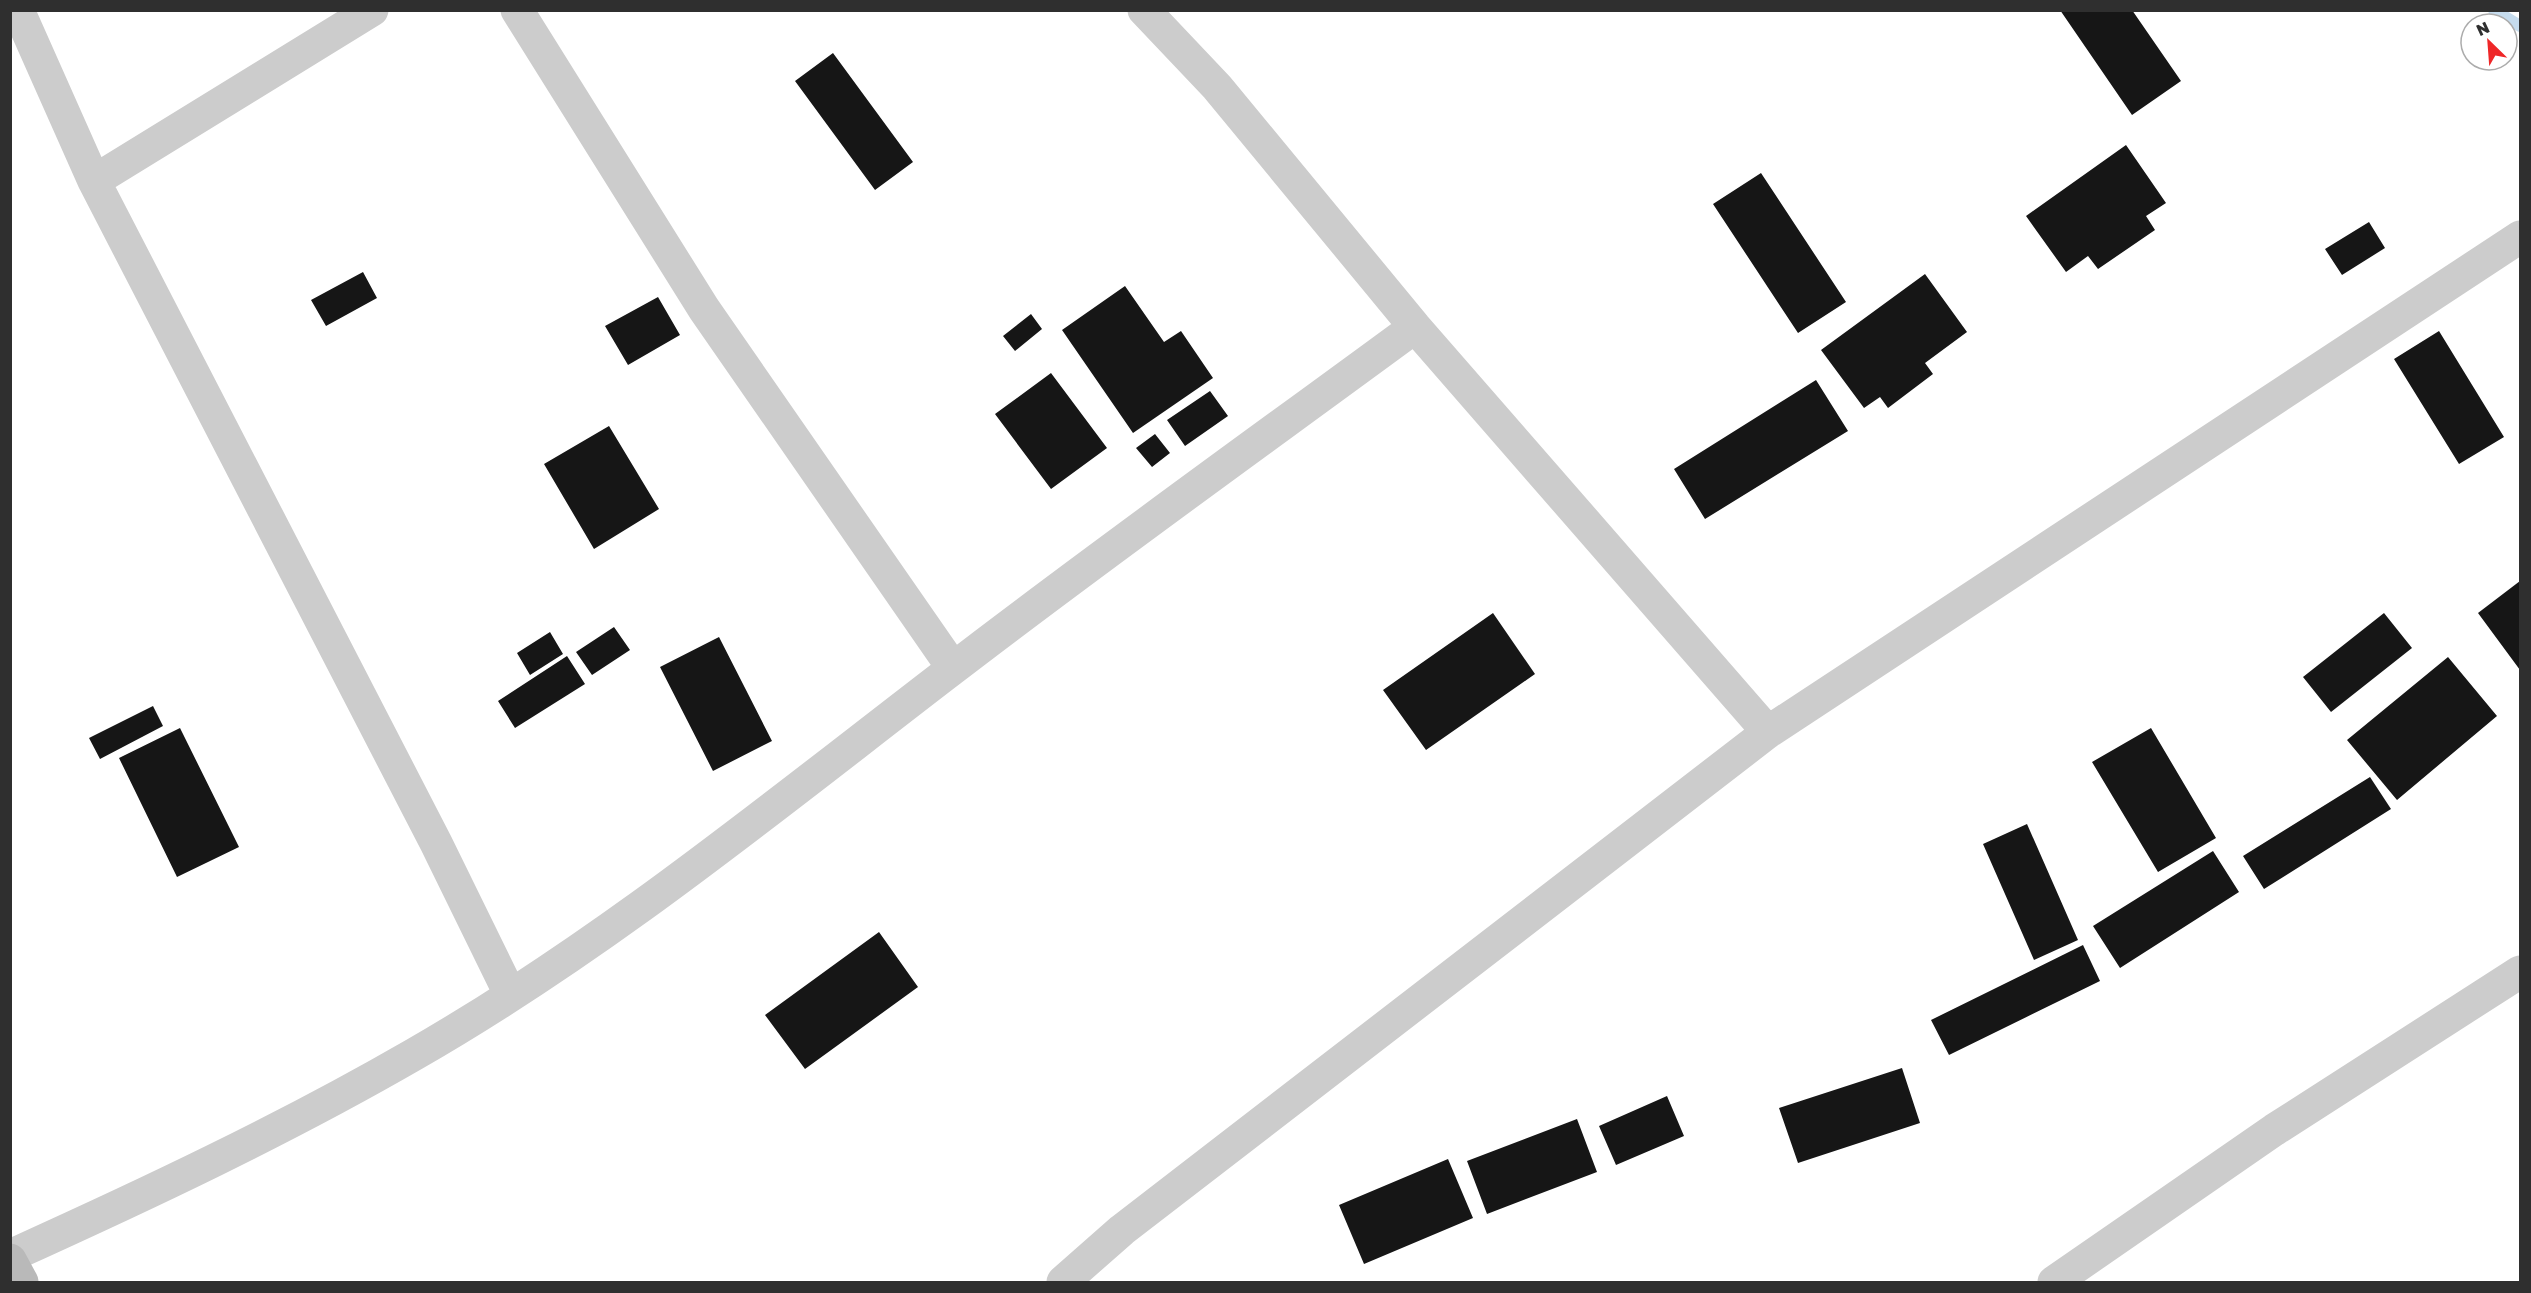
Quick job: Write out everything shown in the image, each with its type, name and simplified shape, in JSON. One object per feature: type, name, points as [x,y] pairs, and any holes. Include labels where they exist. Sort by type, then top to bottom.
[{"type":"street","points":[[18,10],[94,180],[425,822],[510,994]]},
{"type":"street","points":[[94,180],[372,10]]},
{"type":"street","points":[[517,10],[704,309],[953,668]]},
{"type":"street","points":[[1143,10],[1217,87],[1415,327],[1768,732]]},
{"type":"street","points":[[1063,1282],[1122,1230],[1768,732],[2520,237]]},
{"type":"street","points":[[22,1282],[10,1258],[163,1188],[415,1054],[510,994],[692,871],[953,668],[1415,327]]},
{"type":"street","points":[[2054,1282],[2274,1130],[2520,972]]},
{"type":"building","points":[[2060,10],[2132,10],[2181,81],[2132,115]]},
{"type":"building","points":[[833,53],[913,162],[875,190],[795,81]]},
{"type":"building","points":[[2126,145],[2166,203],[2146,216],[2155,230],[2098,269],[2088,256],[2066,272],[2026,216]]},
{"type":"building","points":[[1761,173],[1846,302],[1798,333],[1713,204]]},
{"type":"building","points":[[2369,222],[2385,248],[2342,275],[2325,249]]},
{"type":"building","points":[[363,272],[377,298],[326,326],[311,300]]},
{"type":"building","points":[[1925,274],[1967,332],[1925,363],[1933,374],[1888,408],[1880,397],[1864,408],[1821,350]]},
{"type":"building","points":[[1125,286],[1164,342],[1181,331],[1213,378],[1133,433],[1062,330]]},
{"type":"building","points":[[658,297],[680,335],[628,365],[605,326]]},
{"type":"building","points":[[1031,314],[1042,329],[1015,351],[1003,336]]},
{"type":"building","points":[[2439,331],[2504,437],[2459,464],[2394,359]]},
{"type":"building","points":[[1051,373],[1107,448],[1051,489],[995,414]]},
{"type":"building","points":[[1816,380],[1848,431],[1705,519],[1674,469]]},
{"type":"building","points":[[1210,391],[1228,416],[1185,446],[1167,420]]},
{"type":"building","points":[[609,426],[659,509],[594,549],[544,464]]},
{"type":"building","points":[[1155,434],[1170,453],[1152,467],[1136,448]]},
{"type":"building","points":[[2520,581],[2520,670],[2478,613]]},
{"type":"building","points":[[1493,613],[1535,674],[1426,750],[1383,690]]},
{"type":"building","points":[[2384,613],[2412,648],[2331,712],[2303,677]]},
{"type":"building","points":[[614,627],[630,650],[592,675],[576,652]]},
{"type":"building","points":[[550,632],[563,654],[530,675],[517,653]]},
{"type":"building","points":[[719,637],[772,741],[713,771],[660,667]]},
{"type":"building","points":[[567,656],[585,684],[515,728],[498,701]]},
{"type":"building","points":[[2448,657],[2497,716],[2397,800],[2347,740]]},
{"type":"building","points":[[153,706],[163,726],[100,759],[89,738]]},
{"type":"building","points":[[180,728],[239,847],[177,877],[119,758]]},
{"type":"building","points":[[2151,728],[2216,838],[2158,872],[2092,762]]},
{"type":"building","points":[[2370,777],[2391,809],[2264,889],[2243,856]]},
{"type":"building","points":[[2027,824],[2078,940],[2034,960],[1983,844]]},
{"type":"building","points":[[2213,851],[2239,892],[2120,968],[2093,926]]},
{"type":"building","points":[[879,932],[918,987],[805,1069],[765,1015]]},
{"type":"building","points":[[2083,945],[2100,981],[1949,1055],[1931,1020]]},
{"type":"building","points":[[1902,1068],[1920,1123],[1798,1163],[1779,1108]]},
{"type":"building","points":[[1667,1096],[1684,1136],[1616,1165],[1599,1126]]},
{"type":"building","points":[[1577,1119],[1597,1172],[1487,1214],[1467,1161]]},
{"type":"building","points":[[1448,1159],[1473,1218],[1364,1264],[1339,1205]]},
{"type":"waterway","points":[[2494,10],[2520,26]]}]
